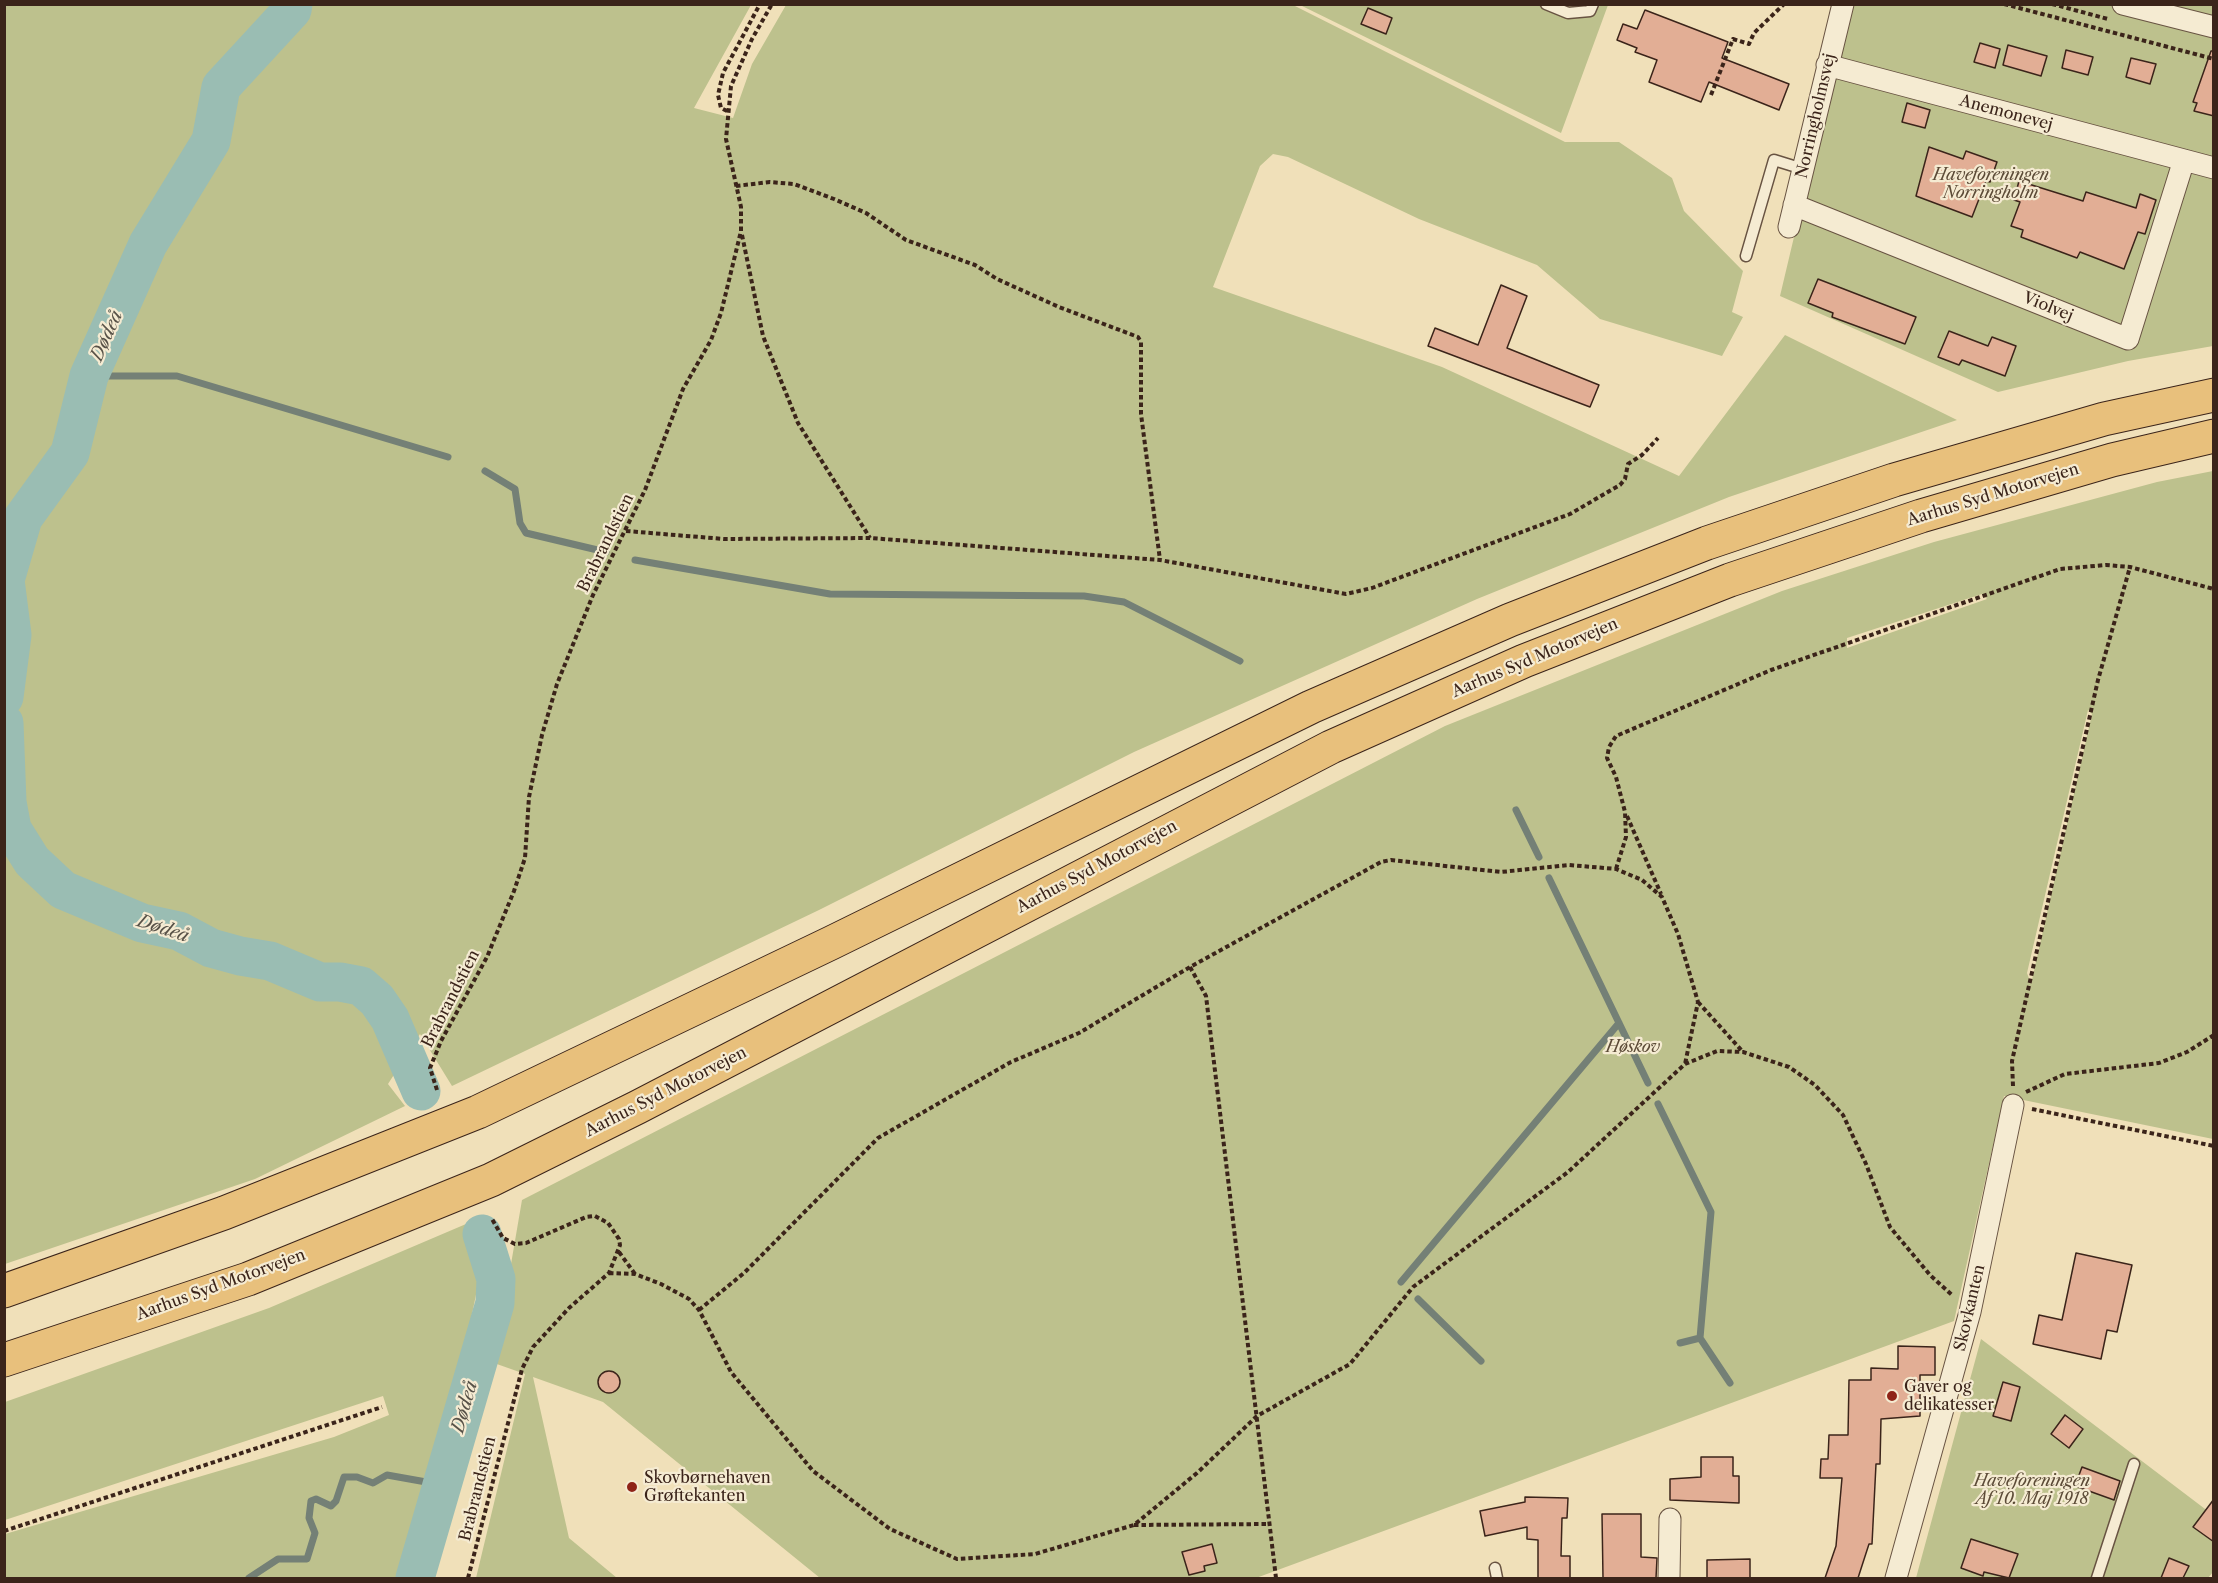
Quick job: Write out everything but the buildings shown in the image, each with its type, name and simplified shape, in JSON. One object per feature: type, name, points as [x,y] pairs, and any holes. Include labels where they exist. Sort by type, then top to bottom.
[{"type":"highway","points":[[4,1291],[224,1213],[478,1112],[831,943],[1311,707],[1510,620],[1707,543],[1893,480],[2104,419],[2214,394]]},
{"type":"highway","name":"Aarhus Syd Motorvejen","points":[[4,1360],[248,1279],[491,1180],[638,1107],[1331,747],[1524,661],[1730,580],[1920,516],[2112,460],[2214,436]]},
{"type":"street","name":"Norringholmsvej","points":[[1789,227],[1843,4]]},
{"type":"street","points":[[2122,4],[2214,27]]},
{"type":"street","name":"Anemonevej","points":[[1827,65],[2214,168]]},
{"type":"street","name":"Violvej","points":[[1794,205],[2128,339],[2184,160]]},
{"type":"street","name":"Skovkanten","points":[[1896,1578],[1970,1312],[2013,1105]]},
{"type":"street","points":[[1669,1578],[1670,1519]]},
{"type":"lane","points":[[1546,4],[1568,13],[1590,10],[1593,4]]},
{"type":"lane","points":[[1746,256],[1774,160],[1803,169]]},
{"type":"lane","points":[[2097,1578],[2134,1464]]},
{"type":"path","points":[[727,111],[721,108],[718,95],[723,74],[760,4]]},
{"type":"path","name":"Brabrandstien","points":[[437,1090],[430,1068],[441,1041],[487,957],[525,858],[529,797],[542,735],[557,684],[593,595],[645,490],[683,389],[715,331],[732,276],[741,231],[741,207],[726,139],[727,111],[731,86],[752,39],[772,4]]},
{"type":"path","points":[[1711,94],[1733,39],[1749,44],[1754,33],[1784,4]]},
{"type":"path","points":[[2004,4],[2214,59]]},
{"type":"path","points":[[736,186],[770,182],[794,184],[866,213],[906,240],[975,265],[997,279],[1059,307],[1138,337],[1141,342],[1141,414],[1160,560]]},
{"type":"path","points":[[741,231],[762,336],[798,423],[870,538]]},
{"type":"path","points":[[626,531],[724,539],[870,538],[1160,560],[1346,594],[1372,588],[1570,514],[1620,485],[1628,464],[1658,438]]},
{"type":"path","points":[[1743,1052],[1698,1002],[1678,934],[1626,812],[1616,777],[1607,758],[1609,747],[1616,736],[1771,670],[2060,569],[2106,565],[2130,567],[2214,589]]},
{"type":"path","points":[[2013,1105],[2012,1061],[2098,680],[2130,567]]},
{"type":"path","points":[[1616,869],[1626,837],[1626,812]]},
{"type":"path","points":[[699,1310],[744,1274],[878,1138],[1011,1062],[1079,1033],[1190,967],[1382,862],[1391,860],[1501,872],[1569,865],[1616,869],[1642,880],[1662,897]]},
{"type":"path","points":[[1190,967],[1206,996],[1240,1297],[1276,1578]]},
{"type":"path","points":[[1684,1064],[1698,1002]]},
{"type":"path","points":[[2013,1105],[2028,1091],[2065,1074],[2159,1063],[2187,1052],[2214,1035]]},
{"type":"path","points":[[1134,1525],[1197,1473],[1257,1416],[1350,1364],[1413,1287],[1568,1172],[1684,1064],[1717,1051],[1743,1052],[1789,1067],[1815,1085],[1843,1115],[1866,1164],[1890,1227],[1930,1275],[1970,1312]]},
{"type":"path","points":[[2013,1105],[2214,1146]]},
{"type":"path","points":[[492,1220],[503,1238],[515,1244],[525,1243],[586,1217],[595,1216],[608,1223],[614,1230],[619,1239],[619,1251],[635,1274]]},
{"type":"path","name":"Brabrandstien","points":[[468,1578],[522,1369],[533,1347],[569,1308],[609,1273],[619,1251]]},
{"type":"path","points":[[609,1273],[635,1274],[678,1292],[699,1310],[731,1372],[813,1471],[890,1529],[957,1559],[1035,1554],[1134,1525],[1270,1524]]},
{"type":"path","points":[[4,1531],[382,1407]]},
{"type":"green space","points":[[4,5],[751,5],[694,108],[733,118],[752,64],[786,5],[1293,5],[1565,142],[1619,142],[1672,178],[1684,211],[1743,271],[1732,312],[1743,317],[1722,356],[1600,319],[1537,265],[1419,219],[1288,157],[1273,154],[1260,166],[1213,287],[1442,367],[1679,476],[1785,335],[1957,420],[1729,497],[1477,599],[1134,752],[819,910],[452,1086],[420,1034],[388,1084],[405,1106],[255,1179],[5,1264]]},
{"type":"green space","points":[[1300,5],[1608,5],[1561,133]]},
{"type":"green space","name":"Haveforeningen Norringholm","points":[[1849,5],[2213,5],[2213,346],[2128,361],[1998,392],[1780,296]]},
{"type":"green space","name":"Høskov","points":[[2213,471],[2213,1139],[2004,1096],[1954,1321],[1256,1578],[820,1578],[603,1402],[533,1377],[569,1538],[617,1578],[476,1578],[525,1374],[494,1363],[522,1200],[1445,726],[1782,591],[1934,542],[2157,482]],"holes":[[[1982,594],[1987,599],[1847,648],[1847,638]],[[2088,710],[2092,714],[2031,984],[2027,973]]]},
{"type":"green space","points":[[466,1224],[483,1261],[460,1372],[403,1578],[5,1578],[5,1534],[334,1437],[389,1415],[383,1396],[5,1520],[5,1402],[269,1308]]},
{"type":"green space","name":"Haveforeningen Af 10. Maj 1918","points":[[1981,1339],[2213,1515],[2213,1572],[2208,1578],[1916,1578]]},
{"type":"waterway","name":"Dødeå","points":[[4,697],[12,635],[5,580],[23,518],[70,453],[89,376],[148,244],[211,141],[221,87],[292,10],[293,4]]},
{"type":"waterway","points":[[89,376],[177,376],[448,457]]},
{"type":"waterway","points":[[485,471],[515,489],[520,523],[526,533],[606,552]]},
{"type":"waterway","points":[[635,560],[830,594],[1084,596],[1124,602],[1240,661]]},
{"type":"waterway","name":"Dødeå","points":[[4,723],[7,802],[12,829],[32,861],[63,890],[142,923],[179,931],[211,948],[270,961],[320,982],[340,982],[361,986],[377,1000],[390,1019],[421,1091]]},
{"type":"waterway","points":[[1516,810],[1539,857]]},
{"type":"waterway","points":[[1549,878],[1648,1083]]},
{"type":"waterway","points":[[1401,1282],[1619,1023]]},
{"type":"waterway","points":[[1658,1104],[1711,1212],[1700,1338],[1730,1383]]},
{"type":"waterway","name":"Dødeå","points":[[415,1578],[495,1303],[496,1279],[482,1234]]},
{"type":"waterway","points":[[1418,1299],[1481,1361]]},
{"type":"waterway","points":[[1680,1343],[1700,1338]]},
{"type":"waterway","points":[[249,1578],[278,1559],[307,1559],[315,1533],[309,1518],[311,1501],[316,1499],[331,1506],[336,1501],[344,1477],[357,1477],[373,1483],[387,1475],[443,1485]]},
{"type":"place","name":"Gaver og delikatesser","points":[[1892,1396]]},
{"type":"place","name":"Skovbørnehaven Grøftekanten","points":[[632,1487]]}]
